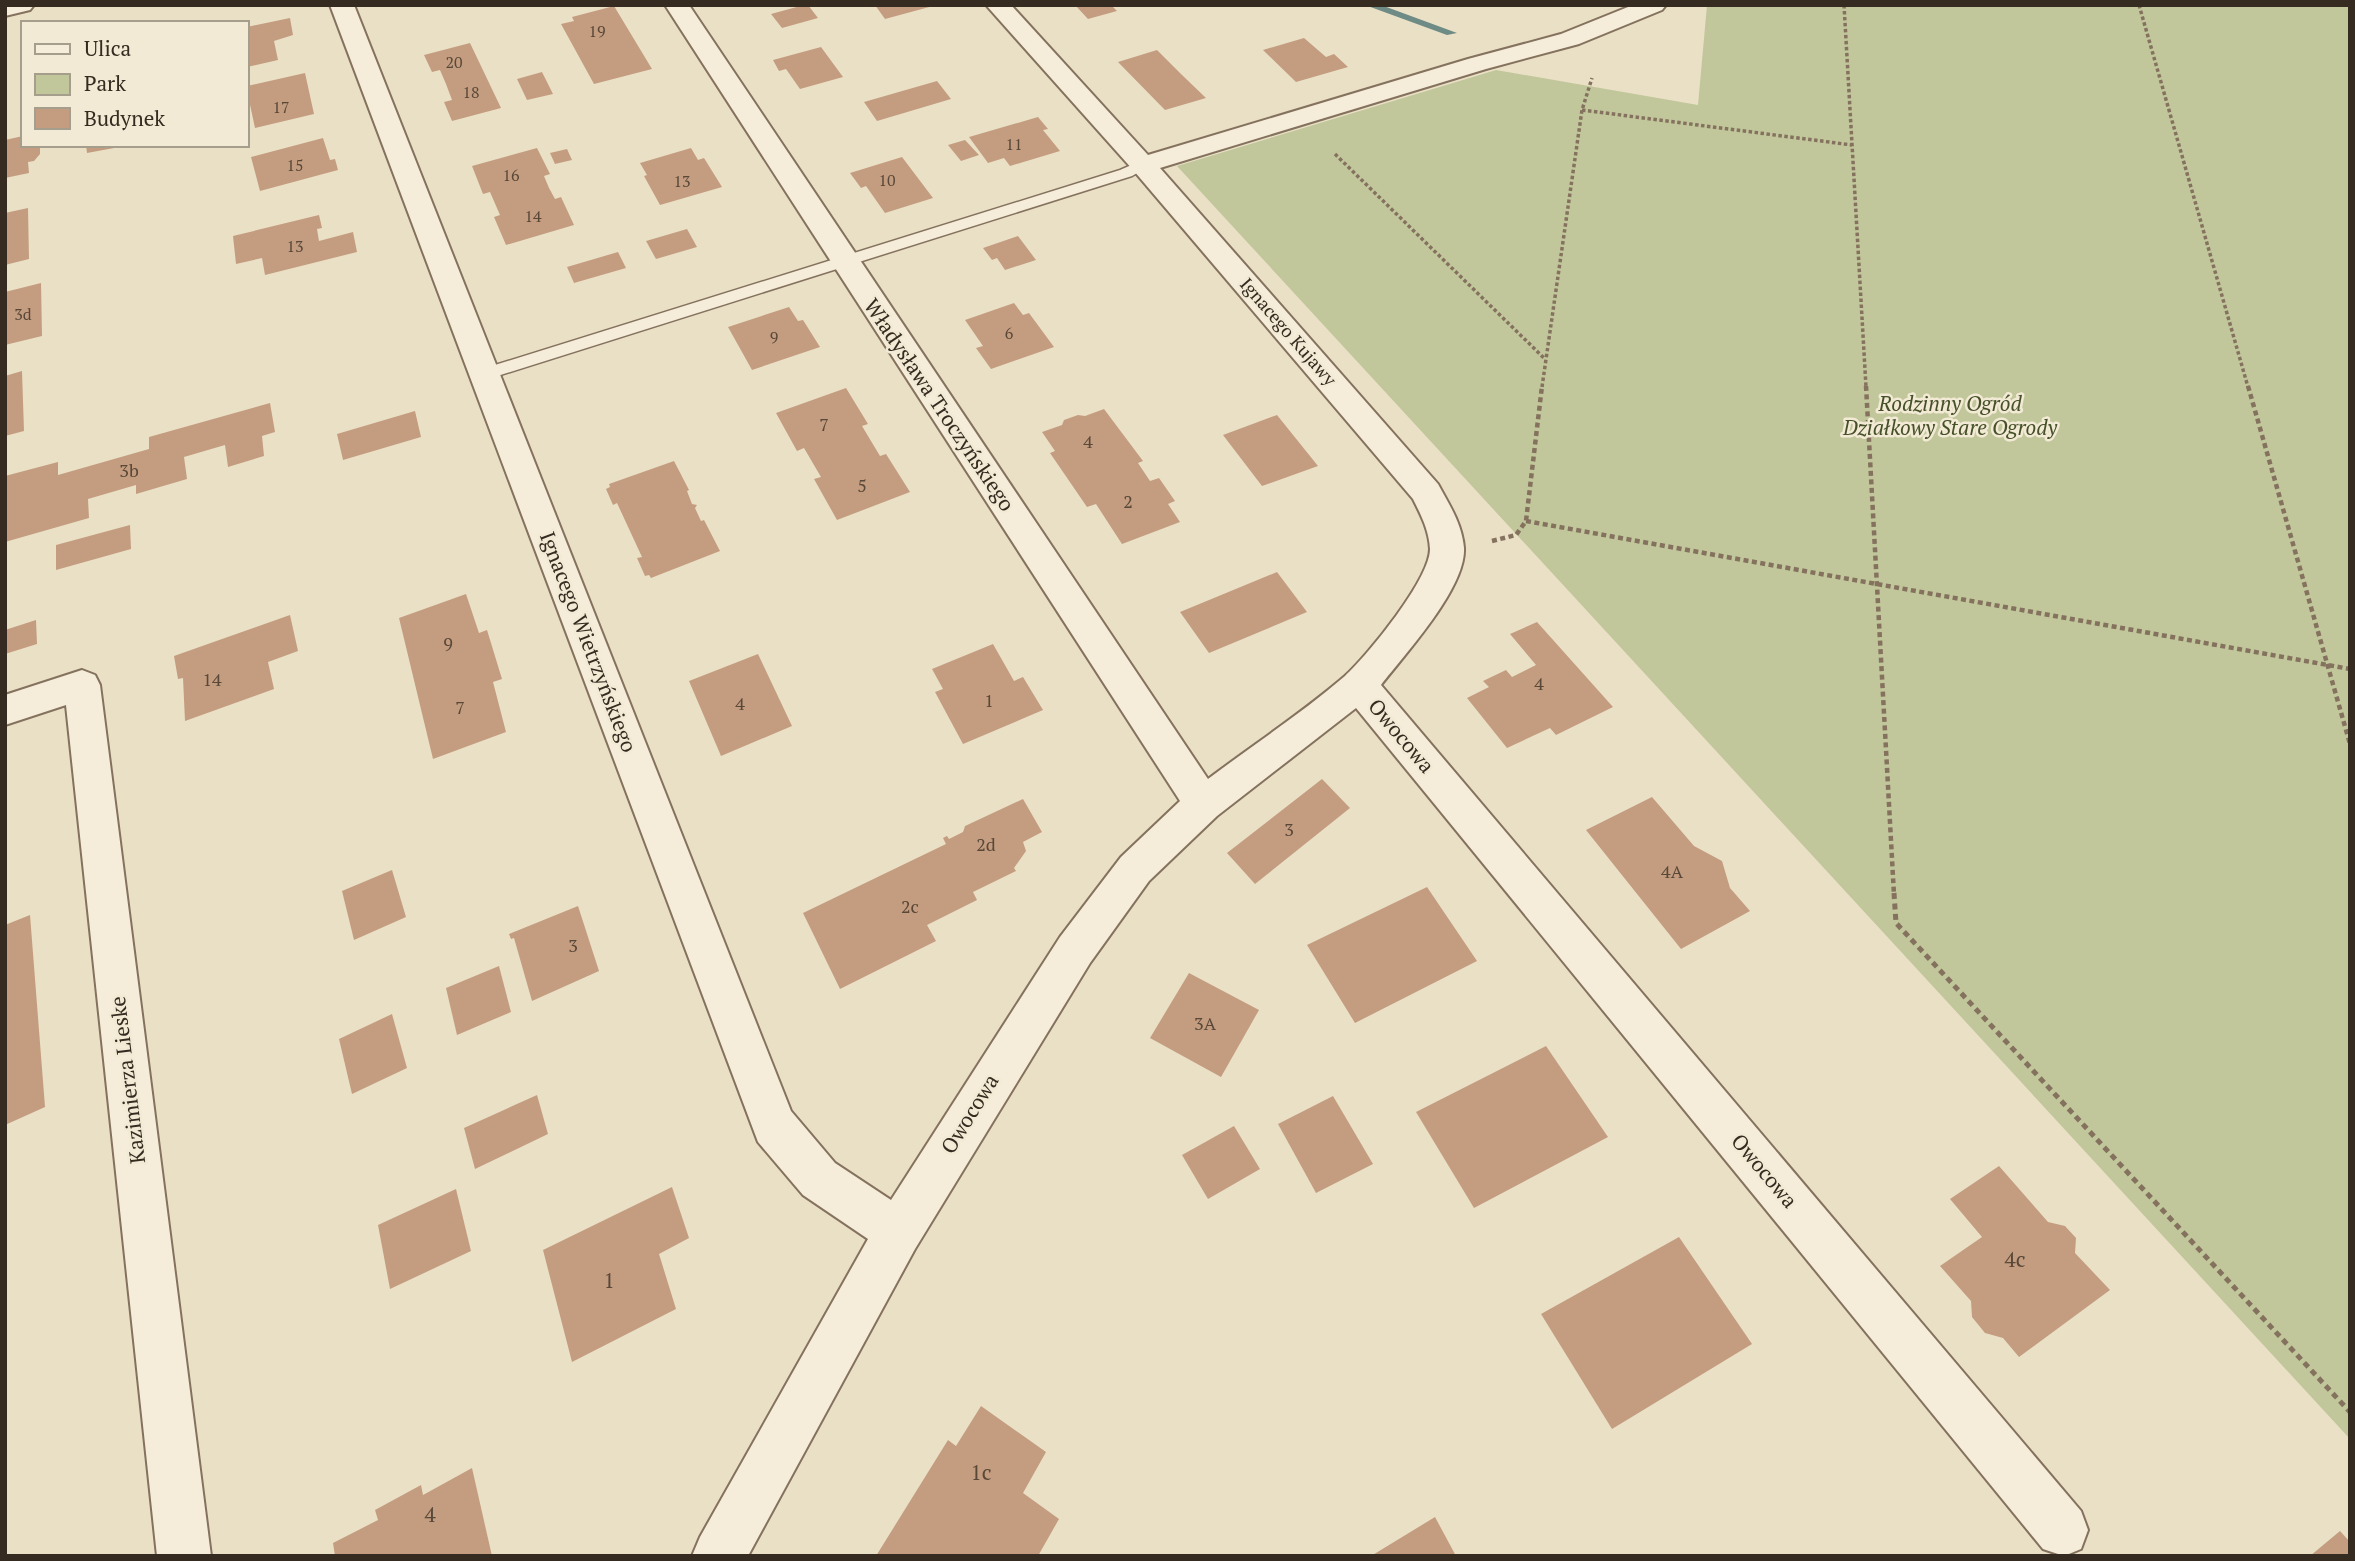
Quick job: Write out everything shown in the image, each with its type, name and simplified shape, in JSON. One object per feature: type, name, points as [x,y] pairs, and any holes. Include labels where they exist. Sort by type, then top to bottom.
[{"type":"street","points":[[5,9],[22,5]]},
{"type":"street","name":"Ignacego Wietrzyńskiego","points":[[342,5],[774,1126],[819,1179],[898,1232]]},
{"type":"street","name":"Władysława Troczyńskiego","points":[[677,5],[1203,804]]},
{"type":"street","name":"Ignacego Kujawy","points":[[998,5],[1143,165],[1426,492],[1443,525],[1447,551],[1438,582],[1414,618],[1359,685]]},
{"type":"street","points":[[1143,165],[1476,64],[1570,39],[1654,5]]},
{"type":"street","name":"Kazimierza Lieske","points":[[5,710],[82,685],[184,1556]]},
{"type":"street","name":"Owocowa","points":[[719,1556],[898,1232],[1075,950],[1135,869],[1203,804],[1359,685],[2062,1530]]},
{"type":"lane","points":[[485,374],[1126,173],[1143,165]]},
{"type":"path","points":[[1844,5],[1896,923],[2350,1412]]},
{"type":"path","points":[[2139,5],[2350,744]]},
{"type":"path","points":[[1592,78],[1582,110],[1545,359],[1526,522],[2350,669]]},
{"type":"path","points":[[1582,110],[1852,145]]},
{"type":"path","points":[[1335,154],[1545,359]]},
{"type":"green space","name":"Rodzinny Ogród Działkowy Stare Ogrody","points":[[1707,5],[2350,5],[2350,1439],[1177,166],[1496,70],[1698,105]]},
{"type":"building","points":[[808,5],[818,18],[782,28],[771,14]]},
{"type":"building","points":[[875,5],[933,5],[933,6],[885,19]]},
{"type":"building","points":[[1075,5],[1111,5],[1117,11],[1088,19]]},
{"type":"building","points":[[614,6],[652,69],[594,84],[561,24],[574,21],[572,17]]},
{"type":"building","points":[[290,18],[293,35],[274,41],[278,60],[248,67],[248,27]]},
{"type":"building","points":[[1304,38],[1326,57],[1334,54],[1348,67],[1296,82],[1263,50]]},
{"type":"building","points":[[470,43],[501,108],[452,121],[444,102],[452,100],[446,84],[440,70],[432,72],[424,55]]},
{"type":"building","points":[[821,47],[843,77],[800,89],[786,69],[779,71],[773,60]]},
{"type":"building","points":[[1157,50],[1206,98],[1165,110],[1118,62]]},
{"type":"building","points":[[542,72],[553,94],[527,100],[517,79]]},
{"type":"building","points":[[305,73],[314,114],[255,128],[248,100],[248,86]]},
{"type":"building","points":[[937,81],[951,99],[877,121],[864,102]]},
{"type":"building","points":[[1038,117],[1048,129],[1043,130],[1060,151],[1010,166],[1004,158],[988,163],[969,137]]},
{"type":"building","points":[[21,136],[21,147],[40,148],[40,154],[34,161],[28,162],[29,173],[5,178],[5,140]]},
{"type":"building","points":[[323,138],[330,160],[335,159],[338,170],[260,191],[251,157]]},
{"type":"building","points":[[965,140],[979,155],[961,161],[948,145]]},
{"type":"building","points":[[86,147],[120,147],[87,153]]},
{"type":"building","points":[[537,148],[550,174],[544,176],[549,188],[555,199],[561,197],[574,225],[506,245],[494,217],[500,215],[490,192],[483,194],[472,166]]},
{"type":"building","points":[[691,148],[698,160],[704,158],[722,187],[660,205],[640,163]]},
{"type":"building","points":[[567,149],[572,160],[555,164],[550,153]]},
{"type":"building","points":[[902,157],[933,198],[885,213],[866,186],[861,188],[850,173]]},
{"type":"building","points":[[28,208],[29,259],[5,265],[5,213]]},
{"type":"building","points":[[319,215],[322,228],[317,229],[319,241],[353,232],[357,252],[265,275],[262,258],[236,264],[233,236]]},
{"type":"building","points":[[687,229],[697,247],[656,259],[646,241]]},
{"type":"building","points":[[1018,236],[1036,260],[1005,270],[997,258],[992,260],[983,248]]},
{"type":"building","points":[[618,252],[626,268],[574,283],[567,267]]},
{"type":"building","points":[[41,283],[42,336],[5,345],[5,292]]},
{"type":"building","points":[[1014,303],[1023,315],[1029,313],[1054,347],[991,369],[976,348],[983,346],[965,320]]},
{"type":"building","points":[[789,307],[798,321],[803,320],[820,347],[752,370],[728,327]]},
{"type":"building","points":[[22,371],[24,431],[5,436],[5,376]]},
{"type":"building","points":[[846,388],[868,424],[862,426],[880,456],[886,454],[910,492],[837,520],[814,479],[821,477],[804,448],[797,451],[776,413]]},
{"type":"building","points":[[270,403],[275,432],[262,436],[264,456],[228,467],[225,445],[184,457],[187,479],[136,494],[136,485],[88,499],[89,518],[5,542],[5,476],[58,462],[58,475],[149,449],[149,437]]},
{"type":"building","points":[[1104,409],[1143,461],[1138,463],[1150,481],[1159,478],[1175,501],[1168,504],[1180,522],[1122,544],[1096,504],[1087,507],[1050,453],[1055,451],[1042,432],[1062,425],[1064,420]]},
{"type":"building","points":[[415,411],[421,437],[343,460],[337,434]]},
{"type":"building","points":[[1277,415],[1318,466],[1262,486],[1223,435]]},
{"type":"building","points":[[674,461],[689,490],[687,491],[692,504],[697,505],[695,508],[701,521],[704,520],[720,551],[651,578],[649,575],[645,576],[637,558],[642,557],[617,503],[613,505],[606,489],[610,487],[609,484]]},
{"type":"building","points":[[130,525],[131,549],[56,570],[56,545]]},
{"type":"building","points":[[1277,572],[1307,612],[1209,653],[1180,612]]},
{"type":"building","points":[[466,594],[479,633],[487,630],[502,679],[493,682],[506,732],[433,759],[399,618]]},
{"type":"building","points":[[290,615],[298,651],[268,662],[274,689],[185,721],[183,678],[178,679],[174,656]]},
{"type":"building","points":[[36,620],[37,644],[5,654],[5,630]]},
{"type":"building","points":[[1537,622],[1613,707],[1556,735],[1550,728],[1507,748],[1467,698],[1489,687],[1483,681],[1506,670],[1512,677],[1536,665],[1510,634]]},
{"type":"building","points":[[993,644],[1014,681],[1023,677],[1043,710],[963,744],[935,692],[943,689],[932,669]]},
{"type":"building","points":[[758,654],[792,726],[721,756],[689,681]]},
{"type":"building","points":[[1322,779],[1350,808],[1255,884],[1227,853]]},
{"type":"building","points":[[1652,797],[1694,846],[1722,861],[1730,888],[1750,911],[1681,949],[1586,830]]},
{"type":"building","points":[[1023,799],[1042,832],[1023,842],[1026,851],[1014,868],[1016,871],[973,892],[977,900],[927,925],[936,941],[840,989],[803,913],[946,844],[943,838],[947,836],[949,839],[963,832],[965,826]]},
{"type":"building","points":[[392,870],[406,917],[354,940],[342,891]]},
{"type":"building","points":[[1427,887],[1477,961],[1355,1023],[1307,945]]},
{"type":"building","points":[[578,906],[599,971],[532,1001],[514,938],[511,939],[509,934]]},
{"type":"building","points":[[30,915],[45,1107],[5,1125],[5,925]]},
{"type":"building","points":[[499,966],[511,1012],[457,1035],[446,988]]},
{"type":"building","points":[[1189,973],[1259,1010],[1221,1077],[1150,1038]]},
{"type":"building","points":[[392,1014],[407,1068],[352,1094],[339,1039]]},
{"type":"building","points":[[1546,1046],[1608,1137],[1474,1208],[1416,1112]]},
{"type":"building","points":[[537,1095],[548,1134],[475,1169],[464,1128]]},
{"type":"building","points":[[1333,1096],[1373,1164],[1316,1193],[1278,1124]]},
{"type":"building","points":[[1234,1126],[1260,1169],[1208,1199],[1182,1155]]},
{"type":"building","points":[[1999,1166],[2048,1222],[2065,1226],[2076,1238],[2075,1253],[2110,1290],[2019,1357],[2003,1338],[1985,1333],[1972,1317],[1971,1301],[1940,1266],[1982,1237],[1950,1199]]},
{"type":"building","points":[[672,1187],[689,1238],[659,1254],[676,1309],[572,1362],[543,1250]]},
{"type":"building","points":[[456,1189],[471,1251],[390,1289],[378,1225]]},
{"type":"building","points":[[1679,1237],[1752,1344],[1612,1429],[1541,1314]]},
{"type":"building","points":[[981,1406],[1046,1452],[1023,1493],[1059,1519],[1038,1556],[876,1556],[948,1440],[956,1446]]},
{"type":"building","points":[[472,1468],[492,1556],[335,1556],[333,1543],[378,1520],[375,1510],[421,1485],[423,1495]]},
{"type":"building","points":[[1435,1517],[1456,1556],[1371,1556]]},
{"type":"building","points":[[2340,1531],[2350,1542],[2350,1556],[2310,1556]]},
{"type":"waterway","points":[[1370,5],[1451,33]]}]
